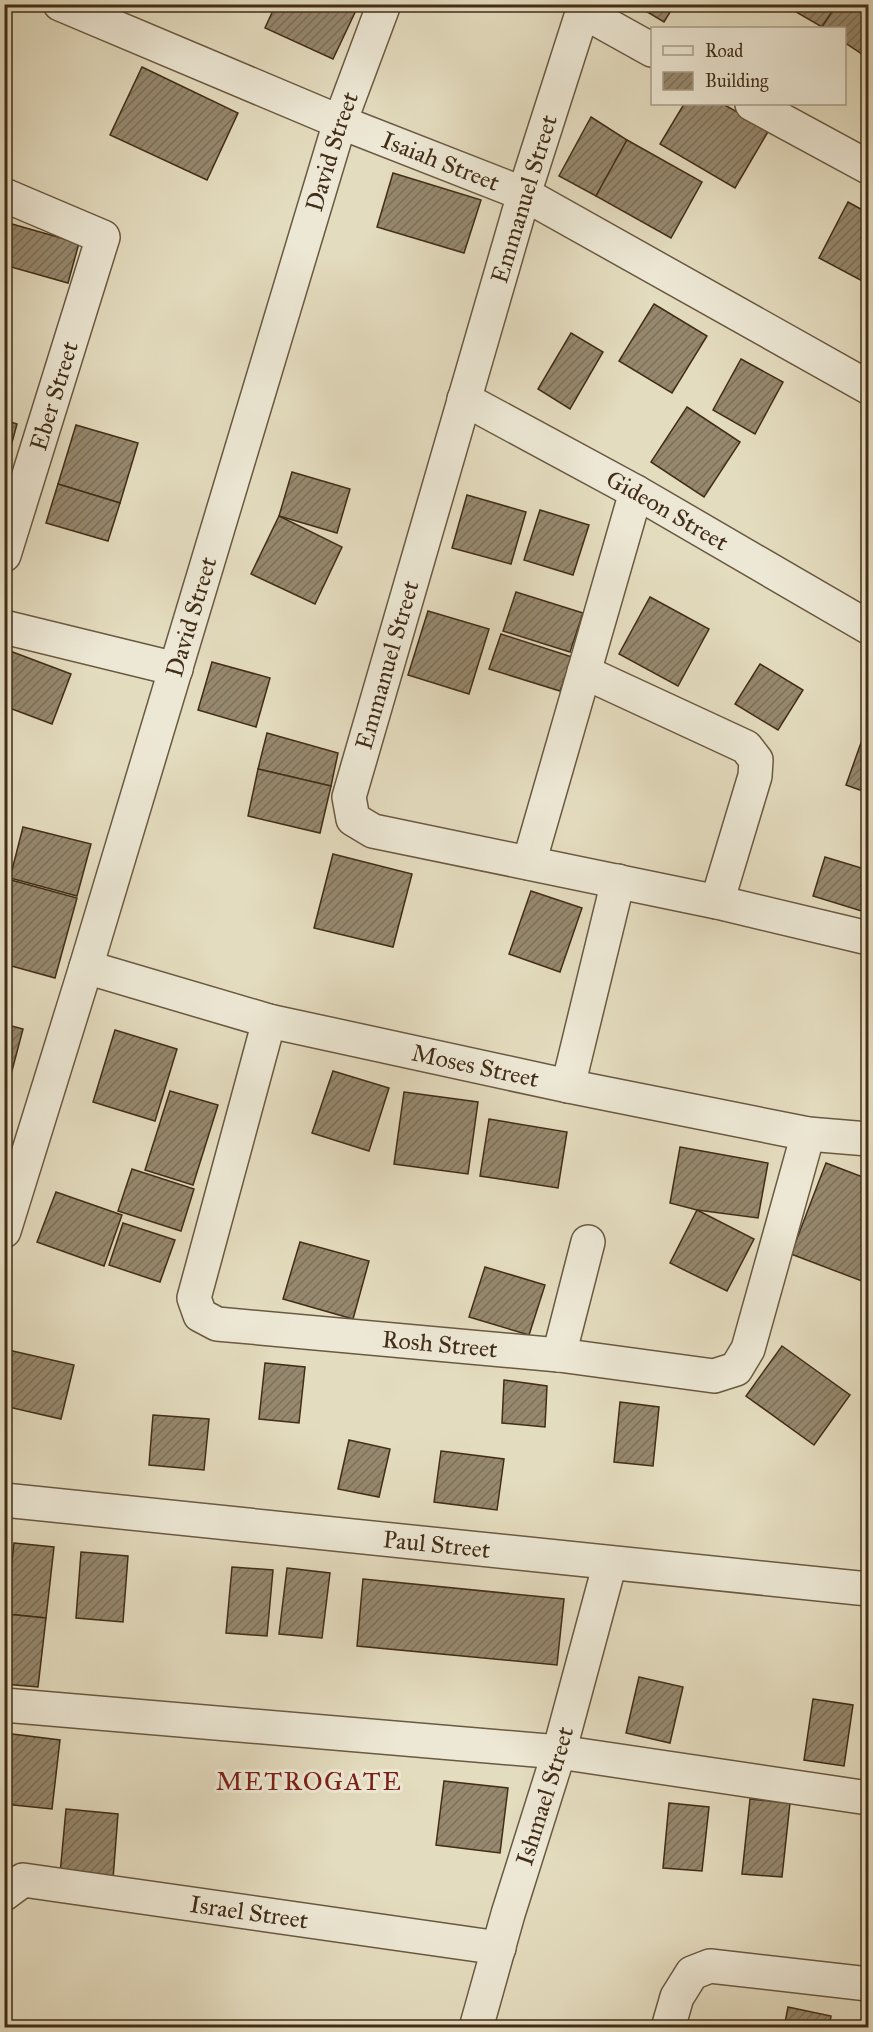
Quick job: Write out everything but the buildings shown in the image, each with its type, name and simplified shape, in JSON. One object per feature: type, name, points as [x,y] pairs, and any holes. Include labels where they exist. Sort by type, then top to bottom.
[{"type":"street","name":"Isaiah Street","points":[[60,4],[340,122],[524,194],[868,387]]},
{"type":"street","name":"David Street","points":[[4,1230],[87,968],[340,122],[384,4]]},
{"type":"street","points":[[584,8],[651,49]]},
{"type":"street","name":"Emmanuel Street","points":[[584,8],[524,194],[350,797],[353,819],[373,831],[717,902],[868,938]]},
{"type":"street","points":[[754,105],[868,166]]},
{"type":"street","name":"Eber Street","points":[[4,195],[103,237],[4,555]]},
{"type":"street","name":"Gideon Street","points":[[464,399],[636,492],[868,627]]},
{"type":"street","points":[[529,863],[636,492]]},
{"type":"street","points":[[4,627],[176,669]]},
{"type":"street","points":[[584,672],[746,747],[756,760],[755,776],[717,902]]},
{"type":"street","points":[[568,1086],[618,881]]},
{"type":"street","name":"Moses Street","points":[[87,968],[269,1021],[568,1086],[808,1134],[868,1139]]},
{"type":"street","name":"Rosh Street","points":[[269,1021],[194,1298],[200,1315],[217,1324],[559,1355],[714,1376],[736,1369],[748,1349],[808,1134]]},
{"type":"street","points":[[559,1355],[588,1242]]},
{"type":"street","name":"Paul Street","points":[[4,1500],[868,1589]]},
{"type":"street","name":"Ishmael Street","points":[[476,2028],[559,1752],[610,1563]]},
{"type":"street","points":[[4,1705],[559,1752],[868,1798]]},
{"type":"street","name":"Israel Street","points":[[4,1894],[23,1880],[499,1948]]},
{"type":"street","points":[[668,2028],[677,1996],[692,1973],[710,1966],[868,1984]]},
{"type":"district","name":"METROGATE","points":[[309,1781]]}]
